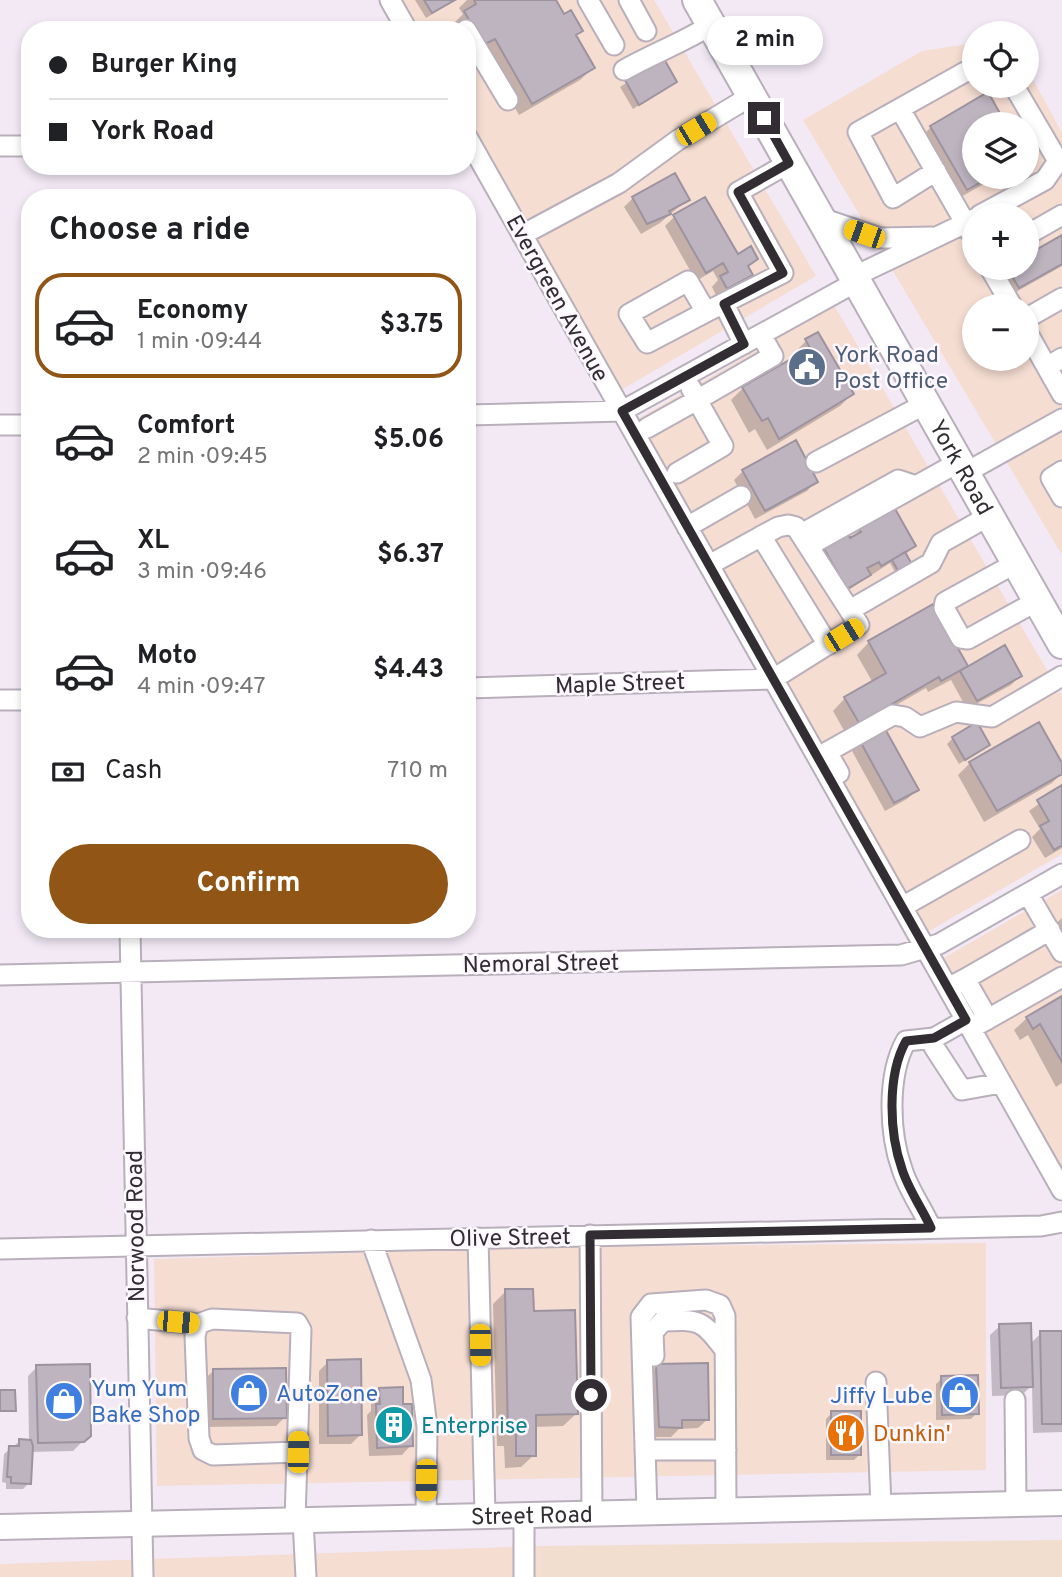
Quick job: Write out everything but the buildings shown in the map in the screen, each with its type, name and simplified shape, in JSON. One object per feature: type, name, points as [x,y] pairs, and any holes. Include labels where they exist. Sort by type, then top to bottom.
[{"type":"highway","name":"York Road","points":[[697,0],[1062,644]]},
{"type":"main road","name":"Street Road","points":[[0,1527],[1062,1503]]},
{"type":"street","points":[[390,0],[402,21]]},
{"type":"street","points":[[588,0],[614,45]]},
{"type":"street","points":[[629,0],[646,31]]},
{"type":"street","points":[[624,71],[663,47],[675,47],[711,25]]},
{"type":"street","points":[[476,47],[508,100]]},
{"type":"street","points":[[936,172],[893,198],[858,132],[962,74]]},
{"type":"street","points":[[522,234],[619,183],[678,140],[751,96]]},
{"type":"street","points":[[1008,203],[1045,180],[1058,162],[1021,98]]},
{"type":"street","points":[[900,108],[936,172],[962,208]]},
{"type":"street","points":[[0,146],[21,146]]},
{"type":"street","name":"Evergreen Avenue","points":[[476,153],[925,948],[957,984],[966,1020],[1001,1083],[1057,1168],[1062,1190]]},
{"type":"street","points":[[706,312],[783,273],[738,192],[789,163]]},
{"type":"street","points":[[1039,228],[1062,215]]},
{"type":"street","points":[[821,218],[880,238],[936,237]]},
{"type":"street","points":[[476,415],[622,411],[752,340],[855,279],[936,237],[962,228]]},
{"type":"street","points":[[1039,311],[1062,298]]},
{"type":"street","points":[[647,428],[773,356],[752,340],[724,304]]},
{"type":"street","points":[[1039,345],[1054,362],[1062,394]]},
{"type":"street","points":[[677,473],[723,446],[684,377]]},
{"type":"street","points":[[817,462],[925,404]]},
{"type":"street","points":[[806,539],[1062,419]]},
{"type":"street","points":[[0,425],[21,425]]},
{"type":"street","points":[[1062,471],[1051,478],[1062,497]]},
{"type":"street","points":[[687,527],[741,496]]},
{"type":"street","points":[[850,610],[931,563],[941,544],[989,516]]},
{"type":"street","points":[[709,565],[788,525],[806,539],[859,625],[773,679]]},
{"type":"street","points":[[761,537],[828,645]]},
{"type":"street","points":[[1016,563],[945,602],[944,608],[961,638],[968,639],[1037,601]]},
{"type":"street","points":[[835,789],[844,784],[827,752],[893,715],[920,727],[956,712],[992,717],[1062,676]]},
{"type":"street","name":"Maple Street","points":[[476,688],[773,679]]},
{"type":"street","points":[[0,700],[21,700]]},
{"type":"street","points":[[902,907],[1020,840]]},
{"type":"street","name":"Nemoral Street","points":[[0,975],[901,956],[939,944],[1062,874]]},
{"type":"street","points":[[1028,894],[1062,952]]},
{"type":"street","points":[[988,1019],[957,984],[1049,930]]},
{"type":"street","name":"Norwood Road","points":[[130,938],[143,1577]]},
{"type":"street","points":[[931,1228],[902,1170],[893,1122],[897,1057],[906,1041],[934,1038],[966,1020],[973,1027],[1062,977]]},
{"type":"street","points":[[934,1038],[934,1047],[962,1090],[1001,1083]]},
{"type":"street","name":"Olive Street","points":[[0,1249],[1041,1226],[1062,1222]]},
{"type":"street","points":[[590,1235],[592,1513]]},
{"type":"street","points":[[478,1238],[485,1516]]},
{"type":"street","points":[[371,1240],[421,1380],[427,1427],[426,1517]]},
{"type":"street","points":[[647,1512],[641,1328],[644,1309],[658,1302],[714,1301],[724,1310],[726,1510]]},
{"type":"street","points":[[137,1318],[198,1324],[212,1319],[298,1323],[301,1330],[299,1520],[306,1577]]},
{"type":"street","points":[[198,1324],[195,1362],[199,1438],[203,1450],[213,1455],[298,1452]]},
{"type":"street","points":[[876,1382],[881,1507]]},
{"type":"street","points":[[1015,1400],[1016,1504]]},
{"type":"street","points":[[644,1444],[726,1450]]},
{"type":"street","points":[[524,1515],[524,1577]]},
{"type":"shaded area","points":[[393,0],[654,0],[816,276],[616,393],[476,147],[476,21],[405,21]]},
{"type":"shaded area","points":[[962,45],[962,98],[1039,98],[1039,90],[1062,133],[1062,555],[803,120],[922,51]]},
{"type":"shaded area","points":[[834,305],[1062,696],[1062,854],[924,934],[631,423]]},
{"type":"shaded area","points":[[1062,890],[1062,1182],[935,963]]},
{"type":"shaded area","points":[[986,1243],[986,1470],[157,1486],[154,1259],[564,1247]]},
{"type":"shaded area","points":[[1062,1540],[1062,1577],[541,1577],[540,1546]]},
{"type":"shaded area","points":[[540,1546],[541,1577],[0,1577],[0,1564]]},
{"type":"place","name":"York Road Post Office","points":[[807,367]]},
{"type":"place","name":"AutoZone","points":[[249,1393]]},
{"type":"place","name":"Jiffy Lube","points":[[960,1395]]},
{"type":"place","name":"Yum Yum Bake Shop","points":[[64,1401]]},
{"type":"place","name":"Enterprise","points":[[394,1425]]},
{"type":"place","name":"Dunkin'","points":[[846,1433]]},
{"type":"route","points":[[591,1395],[590,1235],[931,1228],[920,1201],[902,1170],[893,1122],[897,1057],[906,1041],[934,1038],[966,1020],[622,411],[744,344],[724,304],[783,273],[738,192],[789,163],[764,118]]}]
